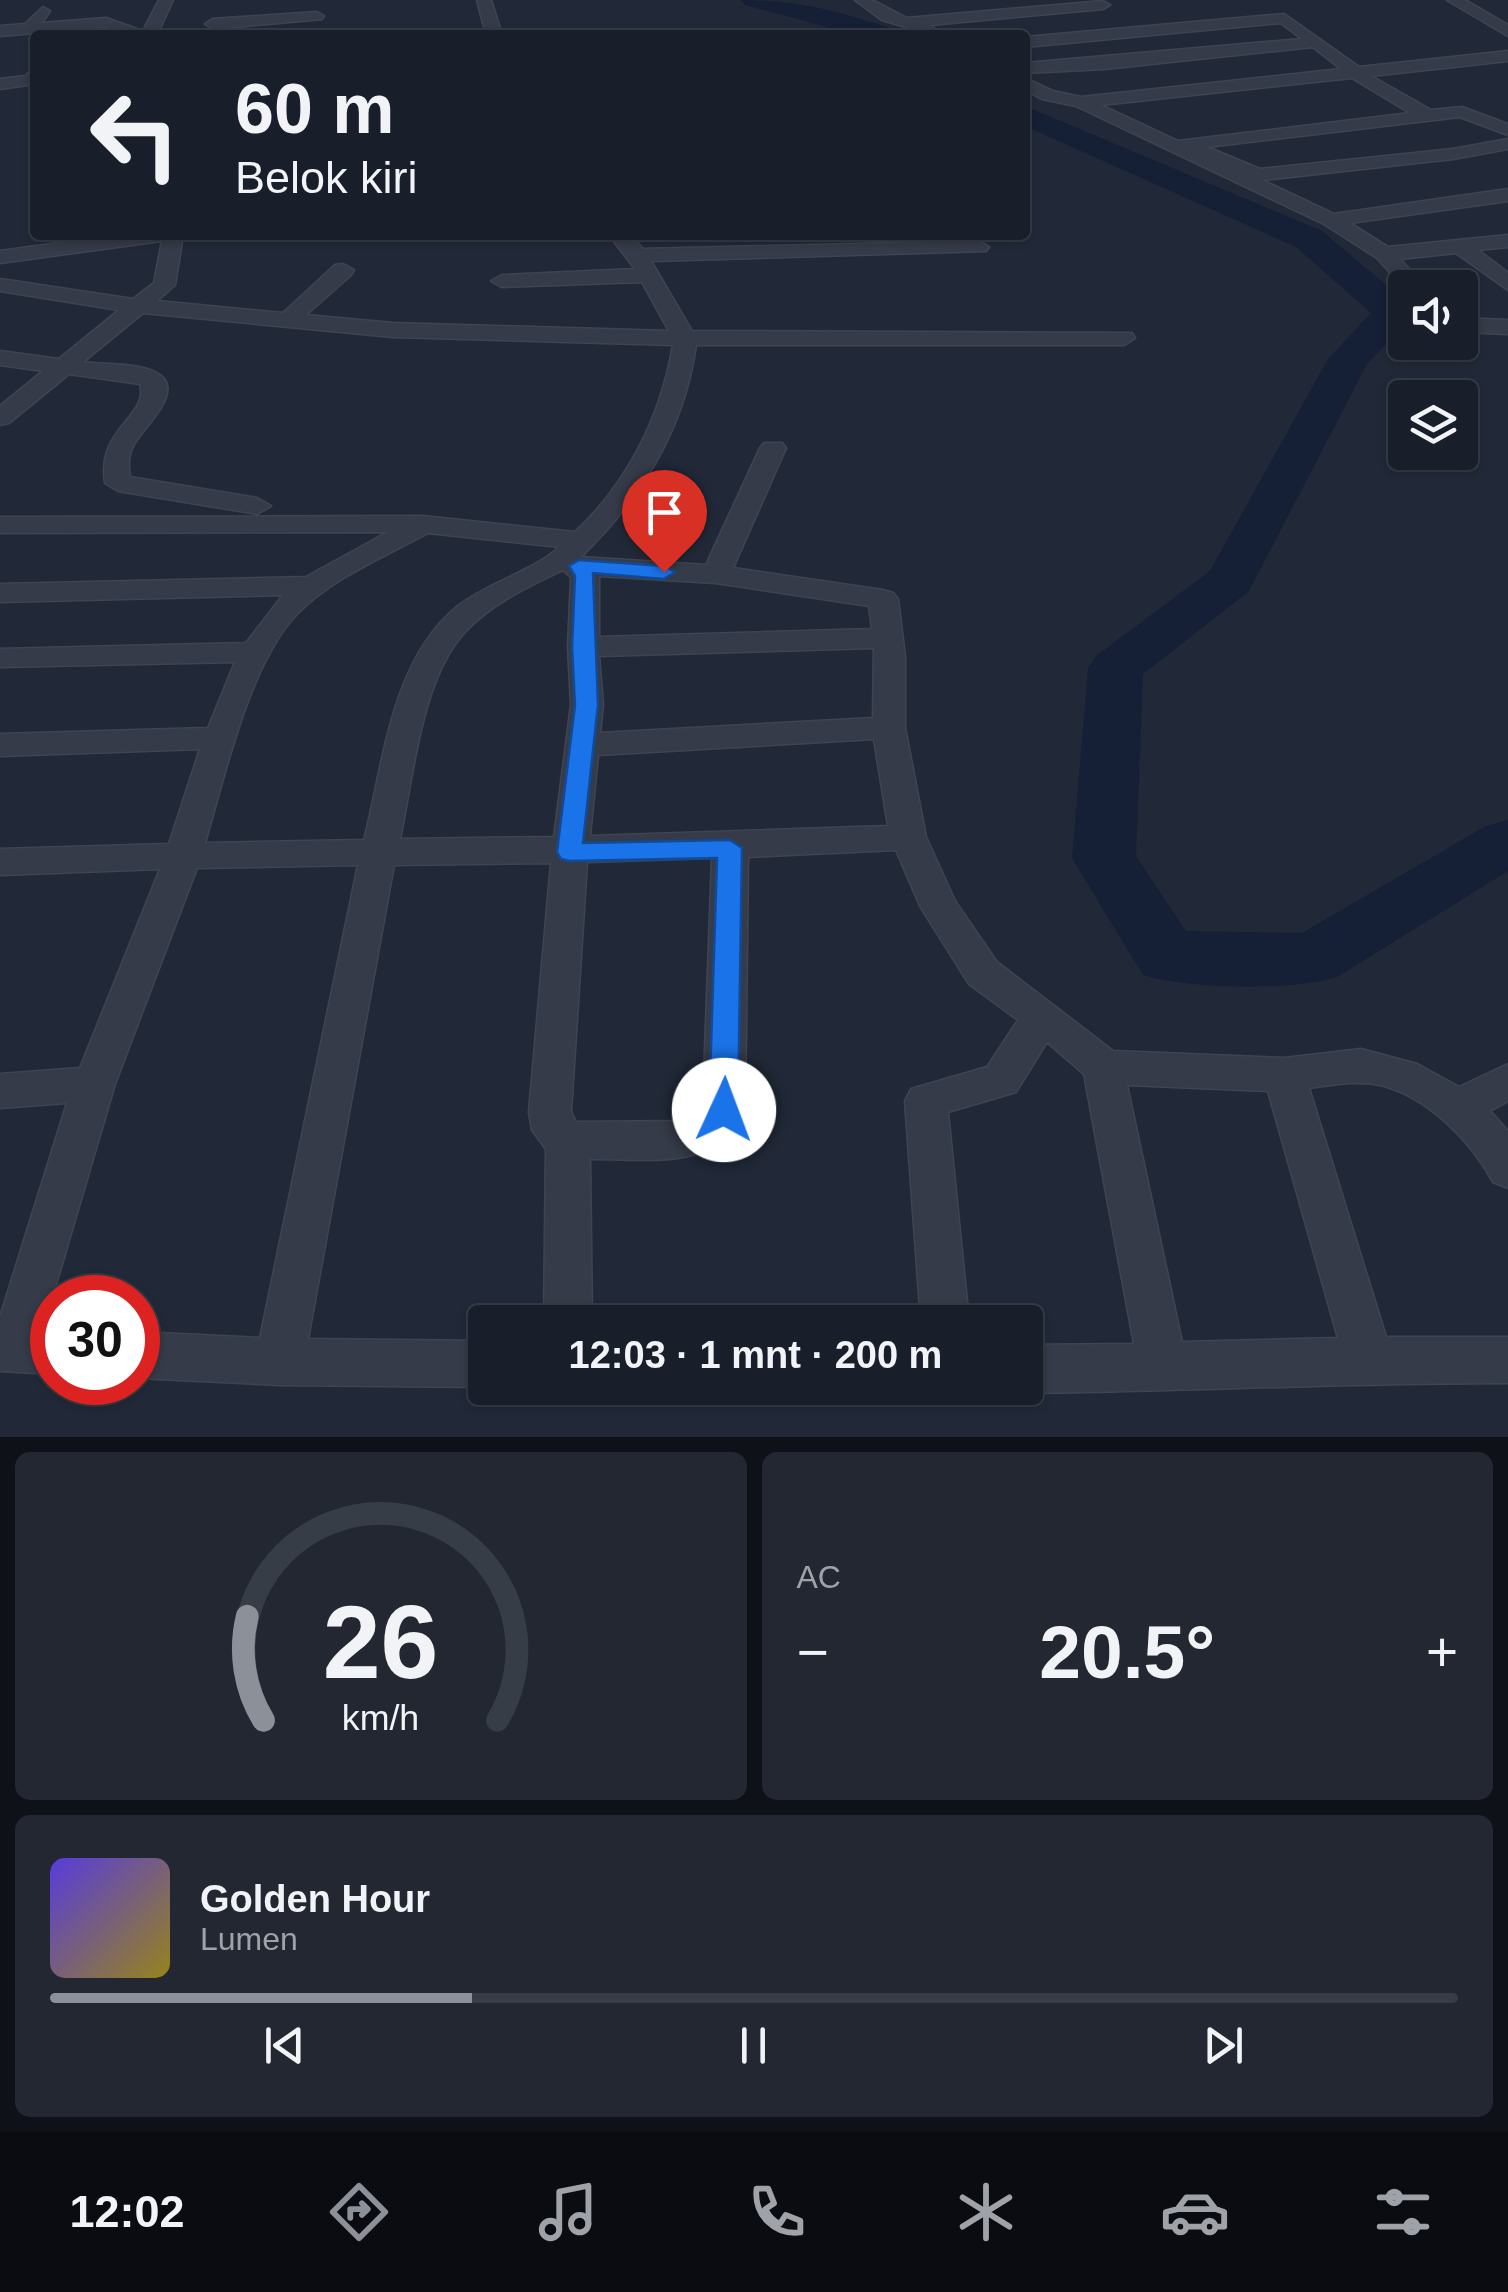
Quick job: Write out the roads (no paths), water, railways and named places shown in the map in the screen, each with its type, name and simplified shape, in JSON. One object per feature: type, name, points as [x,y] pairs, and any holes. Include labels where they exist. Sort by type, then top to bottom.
[{"type":"street","points":[[151,30],[166,0]]},
{"type":"street","points":[[484,0],[493,30]]},
{"type":"street","points":[[1454,0],[1508,30]]},
{"type":"street","points":[[908,22],[1099,2],[1131,25],[1030,39]]},
{"type":"street","points":[[867,3],[887,17],[934,30]]},
{"type":"street","points":[[867,3],[899,4]]},
{"type":"street","points":[[94,5],[95,16],[126,30]]},
{"type":"street","points":[[242,5],[319,6]]},
{"type":"street","points":[[213,24],[319,6]]},
{"type":"street","points":[[34,30],[42,11],[56,7]]},
{"type":"street","points":[[1030,40],[1273,18],[1290,20],[1360,75],[1426,115]]},
{"type":"street","points":[[64,30],[106,22]]},
{"type":"street","points":[[0,32],[30,36]]},
{"type":"street","points":[[0,47],[30,37]]},
{"type":"street","points":[[1030,68],[1318,42]]},
{"type":"street","points":[[1087,104],[1502,61]]},
{"type":"street","points":[[1160,84],[1360,75]]},
{"type":"street","points":[[1194,104],[1265,104],[1324,98],[1360,75]]},
{"type":"street","points":[[1,84],[30,80]]},
{"type":"street","points":[[1030,86],[1048,95],[1087,104],[1331,220],[1384,254],[1399,270]]},
{"type":"street","points":[[1324,98],[1370,122]]},
{"type":"street","points":[[1265,104],[1310,129]]},
{"type":"street","points":[[1508,130],[1472,114],[1426,115],[1310,129],[1236,130],[1185,144],[1258,175],[1453,154],[1508,144]]},
{"type":"street","points":[[1453,154],[1494,178]]},
{"type":"street","points":[[1255,184],[1494,178]]},
{"type":"street","points":[[1331,220],[1494,178]]},
{"type":"street","points":[[0,257],[125,240]]},
{"type":"street","points":[[0,418],[164,285],[173,240]]},
{"type":"street","points":[[279,1362],[378,852],[416,698],[441,642],[457,623],[498,593],[574,556],[632,482],[670,407],[685,338],[643,265],[623,240]]},
{"type":"street","points":[[1384,254],[1508,240]]},
{"type":"street","points":[[1460,246],[1508,284]]},
{"type":"street","points":[[502,281],[643,265],[979,247]]},
{"type":"street","points":[[286,321],[343,270]]},
{"type":"street","points":[[0,285],[136,306],[394,330],[685,338],[1124,338]]},
{"type":"street","points":[[1478,326],[1508,327]]},
{"type":"street","points":[[0,358],[150,378],[157,389],[155,402],[123,437],[112,467],[118,483],[230,505],[366,513],[381,524]]},
{"type":"street","points":[[716,574],[773,448]]},
{"type":"street","points":[[22,1350],[94,1084],[183,857],[220,738],[255,652],[284,610],[312,586],[424,524]]},
{"type":"street","points":[[0,525],[424,524],[574,556],[883,599],[888,638],[889,728],[908,837],[938,906],[983,973],[1087,1050],[1102,1067],[1163,1368]]},
{"type":"street","points":[[574,556],[585,576],[583,647],[587,705],[570,852],[550,1112],[554,1130],[568,1141],[688,1140],[709,1130],[724,1110],[730,848]]},
{"type":"street","points":[[0,593],[312,586]]},
{"type":"street","points":[[583,647],[888,638]]},
{"type":"street","points":[[0,658],[255,652]]},
{"type":"street","points":[[582,744],[889,728]]},
{"type":"street","points":[[0,745],[220,738]]},
{"type":"street","points":[[3,870],[183,857],[730,848],[908,837]]},
{"type":"street","points":[[943,1305],[926,1101],[1001,1080],[1040,1018]]},
{"type":"street","points":[[1102,1067],[1284,1075],[1364,1066],[1417,1082],[1456,1108],[1506,1156]]},
{"type":"street","points":[[1284,1075],[1368,1359]]},
{"type":"street","points":[[1456,1108],[1508,1081]]},
{"type":"street","points":[[0,1091],[94,1084]]},
{"type":"street","points":[[568,1141],[568,1305]]},
{"type":"street","points":[[160,1356],[468,1364]]},
{"type":"street","points":[[1043,1369],[1368,1359],[1508,1360]]},
{"type":"waterway","points":[[754,0],[831,17],[868,30]]},
{"type":"waterway","points":[[1030,117],[1309,239],[1394,312],[1349,359],[1231,580],[1116,668],[1104,858],[1167,957],[1313,959],[1508,842]]}]
